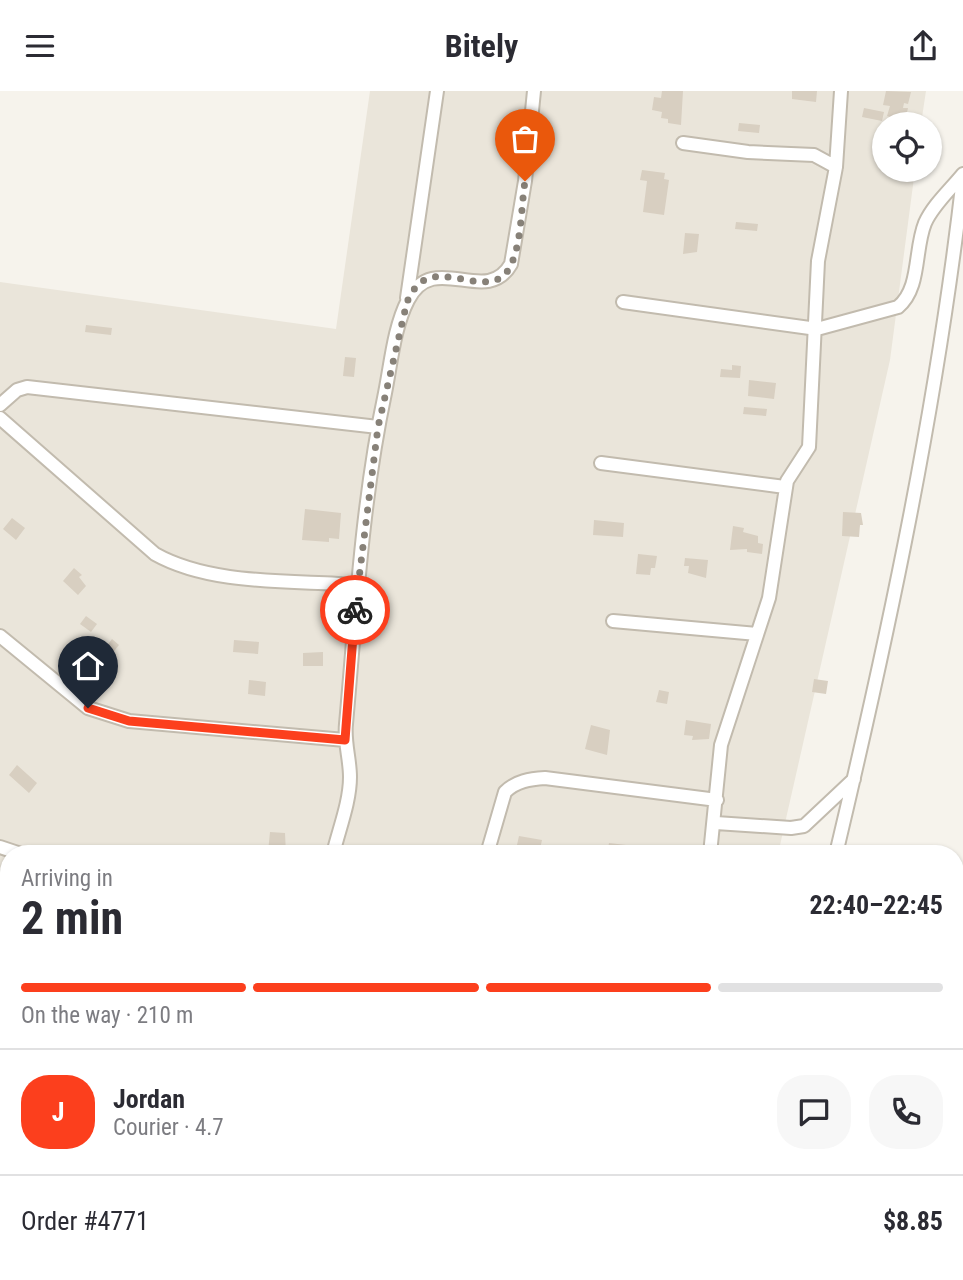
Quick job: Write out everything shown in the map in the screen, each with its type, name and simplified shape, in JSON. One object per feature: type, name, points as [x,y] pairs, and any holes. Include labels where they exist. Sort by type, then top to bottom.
[{"type":"street","points":[[335,845],[350,778],[345,740],[357,585],[378,427],[407,302],[437,91]]},
{"type":"street","points":[[407,302],[418,284],[426,279],[447,277],[491,282],[506,274],[518,235],[534,91]]},
{"type":"street","points":[[712,845],[716,823],[721,745],[773,578],[785,487],[809,447],[817,329],[818,261],[836,167],[841,91]]},
{"type":"street","points":[[814,155],[837,141]]},
{"type":"street","points":[[683,142],[748,152],[814,155],[836,167]]},
{"type":"street","points":[[624,302],[817,329],[898,307],[905,301],[912,286],[926,221],[963,176]]},
{"type":"street","points":[[838,845],[935,383],[963,176]]},
{"type":"street","points":[[0,405],[17,390],[27,387],[378,427]]},
{"type":"street","points":[[0,418],[155,554],[177,566],[206,574],[357,585]]},
{"type":"street","points":[[601,463],[785,487]]},
{"type":"street","points":[[612,621],[757,634]]},
{"type":"street","points":[[0,635],[74,699],[105,715],[129,721],[345,740]]},
{"type":"street","points":[[490,845],[505,792],[512,785],[526,781],[545,778],[717,800]]},
{"type":"street","points":[[716,823],[791,828],[804,826],[815,819],[854,779]]},
{"type":"shaded area","points":[[370,91],[926,91],[923,112],[872,112],[872,182],[913,182],[890,360],[780,845],[0,845],[0,282],[336,329]]},
{"type":"building","points":[[662,91],[683,91],[681,125],[668,123],[668,119],[661,118],[662,112],[652,110],[654,97],[661,98]]},
{"type":"building","points":[[792,91],[817,91],[816,102],[792,99]]},
{"type":"building","points":[[886,91],[911,92],[908,104],[904,103],[903,108],[908,108],[907,112],[888,112],[890,106],[883,105]]},
{"type":"building","points":[[864,108],[884,112],[872,112],[872,119],[862,117]]},
{"type":"building","points":[[739,123],[760,125],[759,133],[738,131]]},
{"type":"building","points":[[642,170],[665,173],[664,179],[669,180],[664,215],[643,212],[647,181],[640,180]]},
{"type":"building","points":[[736,222],[758,224],[757,231],[735,229]]},
{"type":"building","points":[[685,233],[699,234],[697,252],[683,254]]},
{"type":"building","points":[[86,325],[112,328],[111,335],[85,332]]},
{"type":"building","points":[[345,357],[356,358],[354,377],[343,376]]},
{"type":"building","points":[[732,365],[741,366],[740,378],[720,377],[721,369],[732,370]]},
{"type":"building","points":[[749,380],[776,383],[774,399],[748,396]]},
{"type":"building","points":[[744,407],[767,409],[766,416],[743,414]]},
{"type":"building","points":[[305,509],[341,513],[339,539],[329,538],[329,542],[302,540]]},
{"type":"building","points":[[843,512],[861,513],[863,525],[860,525],[859,537],[842,536]]},
{"type":"building","points":[[12,518],[25,528],[16,540],[3,529]]},
{"type":"building","points":[[594,520],[624,523],[623,537],[593,535]]},
{"type":"building","points":[[733,526],[744,528],[743,532],[758,536],[758,543],[763,544],[762,554],[747,552],[747,549],[730,550]]},
{"type":"building","points":[[638,554],[657,556],[655,568],[651,568],[650,575],[636,574]]},
{"type":"building","points":[[685,558],[708,560],[706,578],[688,573],[689,566],[684,566]]},
{"type":"building","points":[[74,568],[82,575],[79,577],[86,586],[78,595],[63,581]]},
{"type":"building","points":[[86,616],[97,624],[91,632],[80,624]]},
{"type":"building","points":[[112,639],[119,645],[107,660],[100,655]]},
{"type":"building","points":[[234,640],[259,642],[258,654],[233,652]]},
{"type":"building","points":[[323,652],[323,666],[303,666],[303,653]]},
{"type":"building","points":[[814,679],[828,681],[826,694],[812,692]]},
{"type":"building","points":[[249,680],[266,682],[265,696],[248,694]]},
{"type":"building","points":[[659,690],[669,692],[667,704],[656,702]]},
{"type":"building","points":[[686,720],[711,724],[709,739],[692,740],[693,736],[684,735]]},
{"type":"building","points":[[591,725],[610,730],[607,755],[585,749]]},
{"type":"building","points":[[17,765],[37,783],[29,793],[9,775]]},
{"type":"building","points":[[270,832],[285,833],[286,845],[269,845]]},
{"type":"building","points":[[519,836],[542,840],[541,845],[517,845]]},
{"type":"way so far","points":[[355,610],[378,427],[407,302],[418,284],[426,279],[447,277],[491,282],[506,274],[518,235],[525,181]]},
{"type":"route","points":[[88,708],[129,721],[345,740],[355,610]]}]
